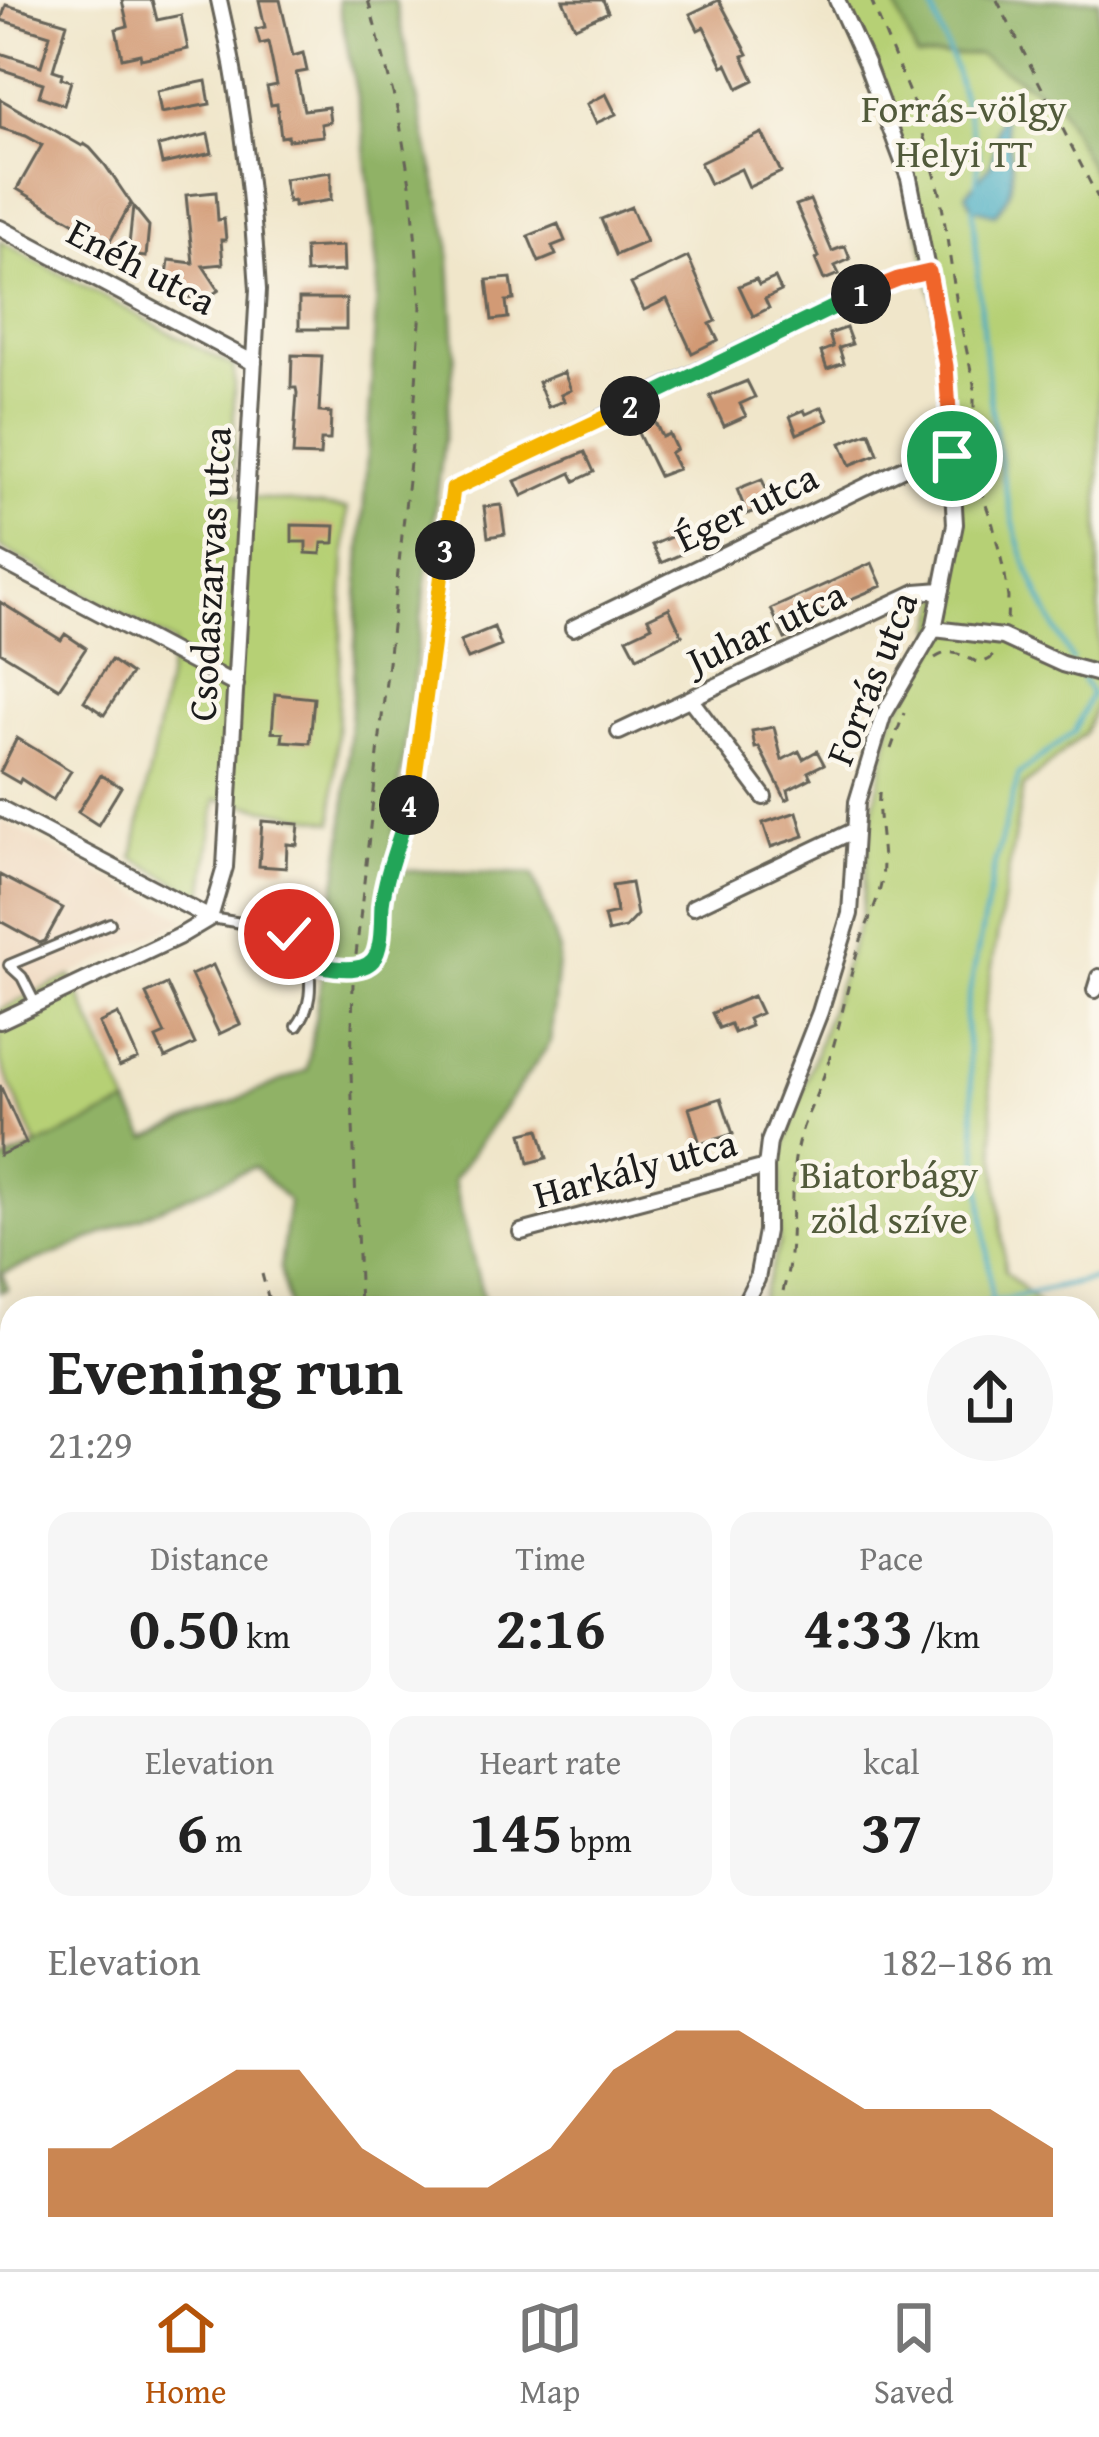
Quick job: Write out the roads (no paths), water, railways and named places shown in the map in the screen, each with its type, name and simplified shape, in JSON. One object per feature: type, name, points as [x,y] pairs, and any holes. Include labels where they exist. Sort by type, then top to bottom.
[{"type":"street","name":"Csodaszarvas utca","points":[[210,918],[225,867],[258,290],[253,208],[219,0]]},
{"type":"street","name":"Forrás utca","points":[[748,1296],[757,1279],[766,1231],[770,1142],[820,1012],[850,914],[857,802],[883,716],[934,629],[955,524],[946,366],[909,178],[837,0]]},
{"type":"street","name":"Enéh utca","points":[[0,228],[254,363]]},
{"type":"street","points":[[453,489],[861,293],[929,272]]},
{"type":"street","name":"Éger utca","points":[[573,628],[910,465],[952,456]]},
{"type":"street","points":[[0,560],[236,686]]},
{"type":"street","name":"Juhar utca","points":[[619,732],[916,592],[942,590]]},
{"type":"street","points":[[934,629],[1003,637],[1062,664],[1099,674]]},
{"type":"street","points":[[691,700],[764,797]]},
{"type":"street","points":[[0,808],[210,918]]},
{"type":"street","points":[[693,907],[853,831]]},
{"type":"street","points":[[0,1021],[178,938],[210,918]]},
{"type":"street","name":"Harkály utca","points":[[521,1232],[766,1167]]},
{"type":"lane","points":[[210,918],[289,934],[309,963],[311,991],[306,1014],[297,1026]]},
{"type":"lane","points":[[36,1005],[22,977],[9,965],[110,923]]},
{"type":"lane","points":[[309,963],[355,967]]},
{"type":"water","points":[[1000,108],[1012,177],[995,214],[973,208],[966,194],[991,164]]},
{"type":"waterway","points":[[929,0],[956,72],[979,157],[976,184]]},
{"type":"waterway","points":[[973,208],[988,382],[1011,512],[1033,580],[1072,660]]},
{"type":"waterway","points":[[991,1296],[965,1016],[995,862],[1019,774],[1074,732],[1091,694],[1082,679]]},
{"type":"waterway","points":[[1019,1296],[1099,1278]]},
{"type":"park label","name":"Forrás-völgy Helyi TT","points":[[964,130]]},
{"type":"park label","name":"Biatorbágy zöld szíve","points":[[889,1196]]}]
